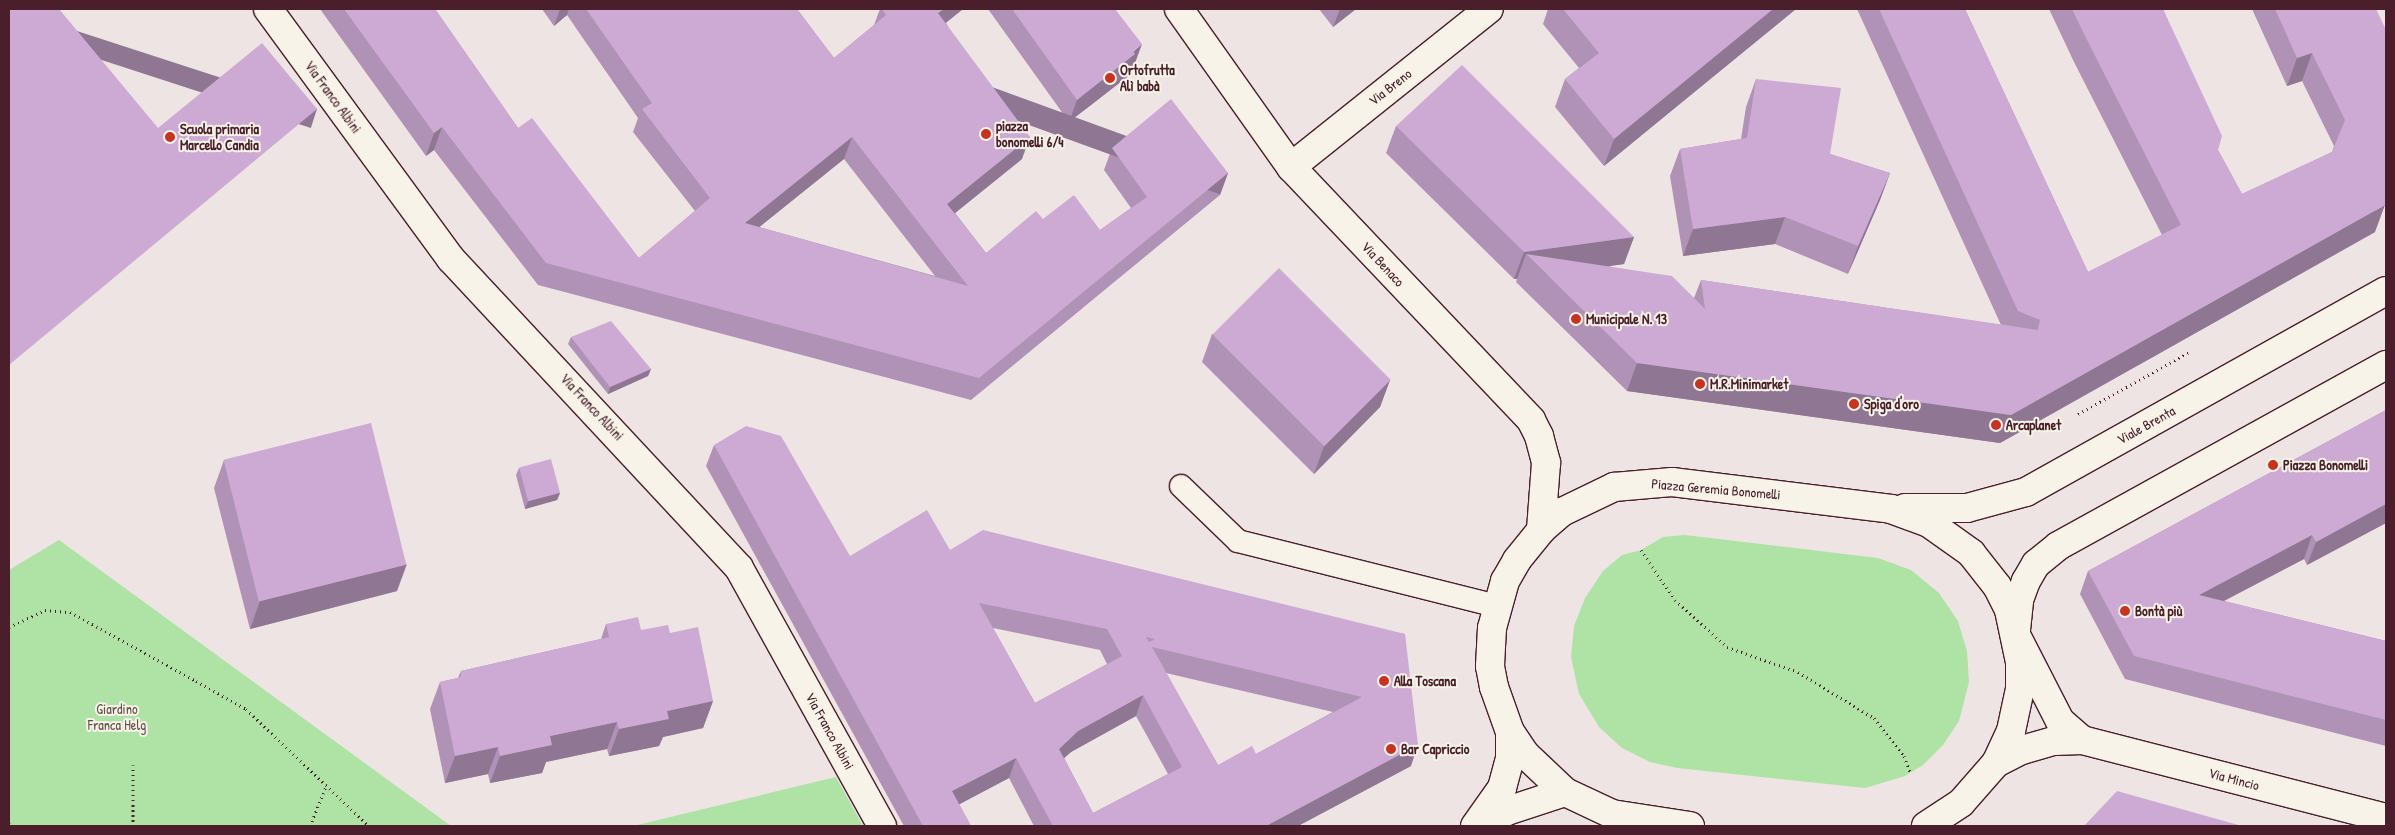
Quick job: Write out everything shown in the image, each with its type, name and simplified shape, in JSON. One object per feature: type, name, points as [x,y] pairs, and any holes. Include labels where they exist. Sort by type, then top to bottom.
[{"type":"street","name":"Via Franco Albini","points":[[268,9],[452,259],[740,568],[882,826]]},
{"type":"street","name":"Via Benaco","points":[[1179,9],[1292,167],[1531,420],[1539,436],[1546,463],[1541,530]]},
{"type":"street","name":"Via Breno","points":[[1292,167],[1489,9]]},
{"type":"street","name":"Viale Brenta","points":[[1891,508],[1966,508],[2026,492],[2386,291]]},
{"type":"street","points":[[2016,634],[2019,600],[2026,581],[2036,564],[2058,546],[2386,365]]},
{"type":"street","name":"Piazza Geremia Bonomelli","points":[[1690,826],[1612,814],[1565,792],[1537,768],[1510,732],[1500,707],[1490,666],[1496,606],[1516,560],[1541,530],[1587,498],[1614,487],[1656,481],[1891,508],[1929,523],[1971,553],[1997,586],[2016,634],[2020,689],[2011,731],[1996,763],[1961,803],[1926,826]]},
{"type":"street","name":"Via Mincio","points":[[2016,634],[2060,721],[2082,740]]},
{"type":"street","points":[[1475,826],[1502,788],[1510,759],[1510,732]]},
{"type":"street","name":"Via Mincio","points":[[1996,763],[2022,750],[2054,741],[2082,740],[2386,818]]},
{"type":"street","points":[[1480,826],[1507,811],[1565,792]]},
{"type":"lane","points":[[1181,486],[1238,541],[1496,606]]},
{"type":"path","points":[[2078,414],[2191,351]]},
{"type":"path","points":[[1640,550],[1675,600],[1727,647],[1798,672],[1874,718],[1904,756],[1911,774]]},
{"type":"path","points":[[9,627],[45,610],[70,612],[246,709],[369,826]]},
{"type":"path","points":[[133,765],[133,826]]},
{"type":"path","points":[[310,826],[327,784]]},
{"type":"path","points":[[9,824],[13,826]]},
{"type":"green space","points":[[1685,535],[1878,558],[1911,570],[1939,593],[1958,621],[1967,651],[1969,682],[1959,721],[1943,745],[1923,765],[1905,776],[1865,788],[1677,768],[1650,762],[1622,748],[1599,727],[1579,694],[1571,657],[1574,626],[1585,598],[1603,571],[1622,555],[1641,550],[1663,537]]},
{"type":"green space","name":"Giardino Franca Helg","points":[[59,540],[451,826],[9,826],[9,570]]},
{"type":"green space","points":[[836,777],[863,826],[633,826]]},
{"type":"building","points":[[9,9],[59,9],[158,128],[262,43],[317,109],[9,365]]},
{"type":"building","points":[[344,9],[435,9],[518,128],[532,118],[639,258],[710,198],[642,109],[652,103],[586,9],[797,9],[834,58],[886,15],[882,9],[944,9],[938,13],[1030,137],[947,204],[986,253],[1036,211],[1043,219],[1074,195],[1100,230],[1147,197],[1112,148],[1171,99],[1228,173],[979,378],[546,263],[442,127],[434,133]],"holes":[[[852,137],[968,286],[745,223]]]},
{"type":"building","points":[[1012,9],[1115,9],[1142,44],[1133,51],[1135,54],[1077,100]]},
{"type":"building","points":[[1563,9],[1773,9],[1614,139],[1565,79],[1599,53]]},
{"type":"building","points":[[1879,9],[1965,9],[2088,272],[2181,225],[2072,9],[2163,9],[2222,136],[2218,150],[2242,194],[2332,152],[2345,120],[2312,53],[2297,58],[2275,9],[2376,9],[2386,30],[2385,205],[2011,415],[1637,363],[1526,254],[1672,276],[1705,309],[1701,280],[2038,330],[2040,320],[2018,311]]},
{"type":"building","points":[[1462,65],[1634,237],[1524,252],[1396,126]]},
{"type":"building","points":[[1756,79],[1841,88],[1830,154],[1890,173],[1858,246],[1785,217],[1693,229],[1680,149],[1747,138]]},
{"type":"building","points":[[1279,268],[1391,380],[1324,446],[1213,334]]},
{"type":"building","points":[[611,321],[651,369],[610,387],[571,337]]},
{"type":"building","points":[[2386,410],[2386,504],[2316,542],[2312,535],[2199,595],[2386,641],[2386,720],[2134,656],[2088,571]]},
{"type":"building","points":[[371,423],[406,565],[259,601],[224,460]]},
{"type":"building","points":[[746,426],[781,436],[850,556],[927,510],[950,550],[983,530],[1405,634],[1418,745],[1266,826],[1053,826],[1016,758],[952,791],[971,826],[923,826],[714,445]],"holes":[[[979,603],[1107,629],[1122,656],[1035,703]],[[1146,637],[1155,639],[1149,642]],[[1152,647],[1362,697],[1256,754],[1252,746],[1218,765]],[[1143,695],[1182,767],[1093,813],[1059,749],[1078,731]]]},
{"type":"building","points":[[551,459],[560,493],[528,501],[519,468]]},
{"type":"building","points":[[638,617],[641,630],[668,625],[670,633],[698,627],[713,701],[667,711],[669,719],[619,729],[617,722],[550,736],[552,745],[500,756],[498,747],[455,756],[440,682],[461,677],[461,671],[609,637],[606,624]]},
{"type":"building","points":[[2117,791],[2242,826],[2084,826]]},
{"type":"place","name":"Ortofrutta Alì babà","points":[[1110,78]]},
{"type":"place","name":"piazza bonomelli 6/4","points":[[986,134]]},
{"type":"place","name":"Scuola primaria Marcello Candia","points":[[170,137]]},
{"type":"place","name":"Municipale N. 13","points":[[1576,319]]},
{"type":"place","name":"M.R.Minimarket","points":[[1700,384]]},
{"type":"place","name":"Spiga d'oro","points":[[1854,404]]},
{"type":"place","name":"Arcaplanet","points":[[1996,425]]},
{"type":"place","name":"Piazza Bonomelli","points":[[2273,465]]},
{"type":"place","name":"Bontà più","points":[[2125,611]]},
{"type":"place","name":"Alla Toscana","points":[[1384,681]]},
{"type":"place","name":"Bar Capriccio","points":[[1391,749]]}]
